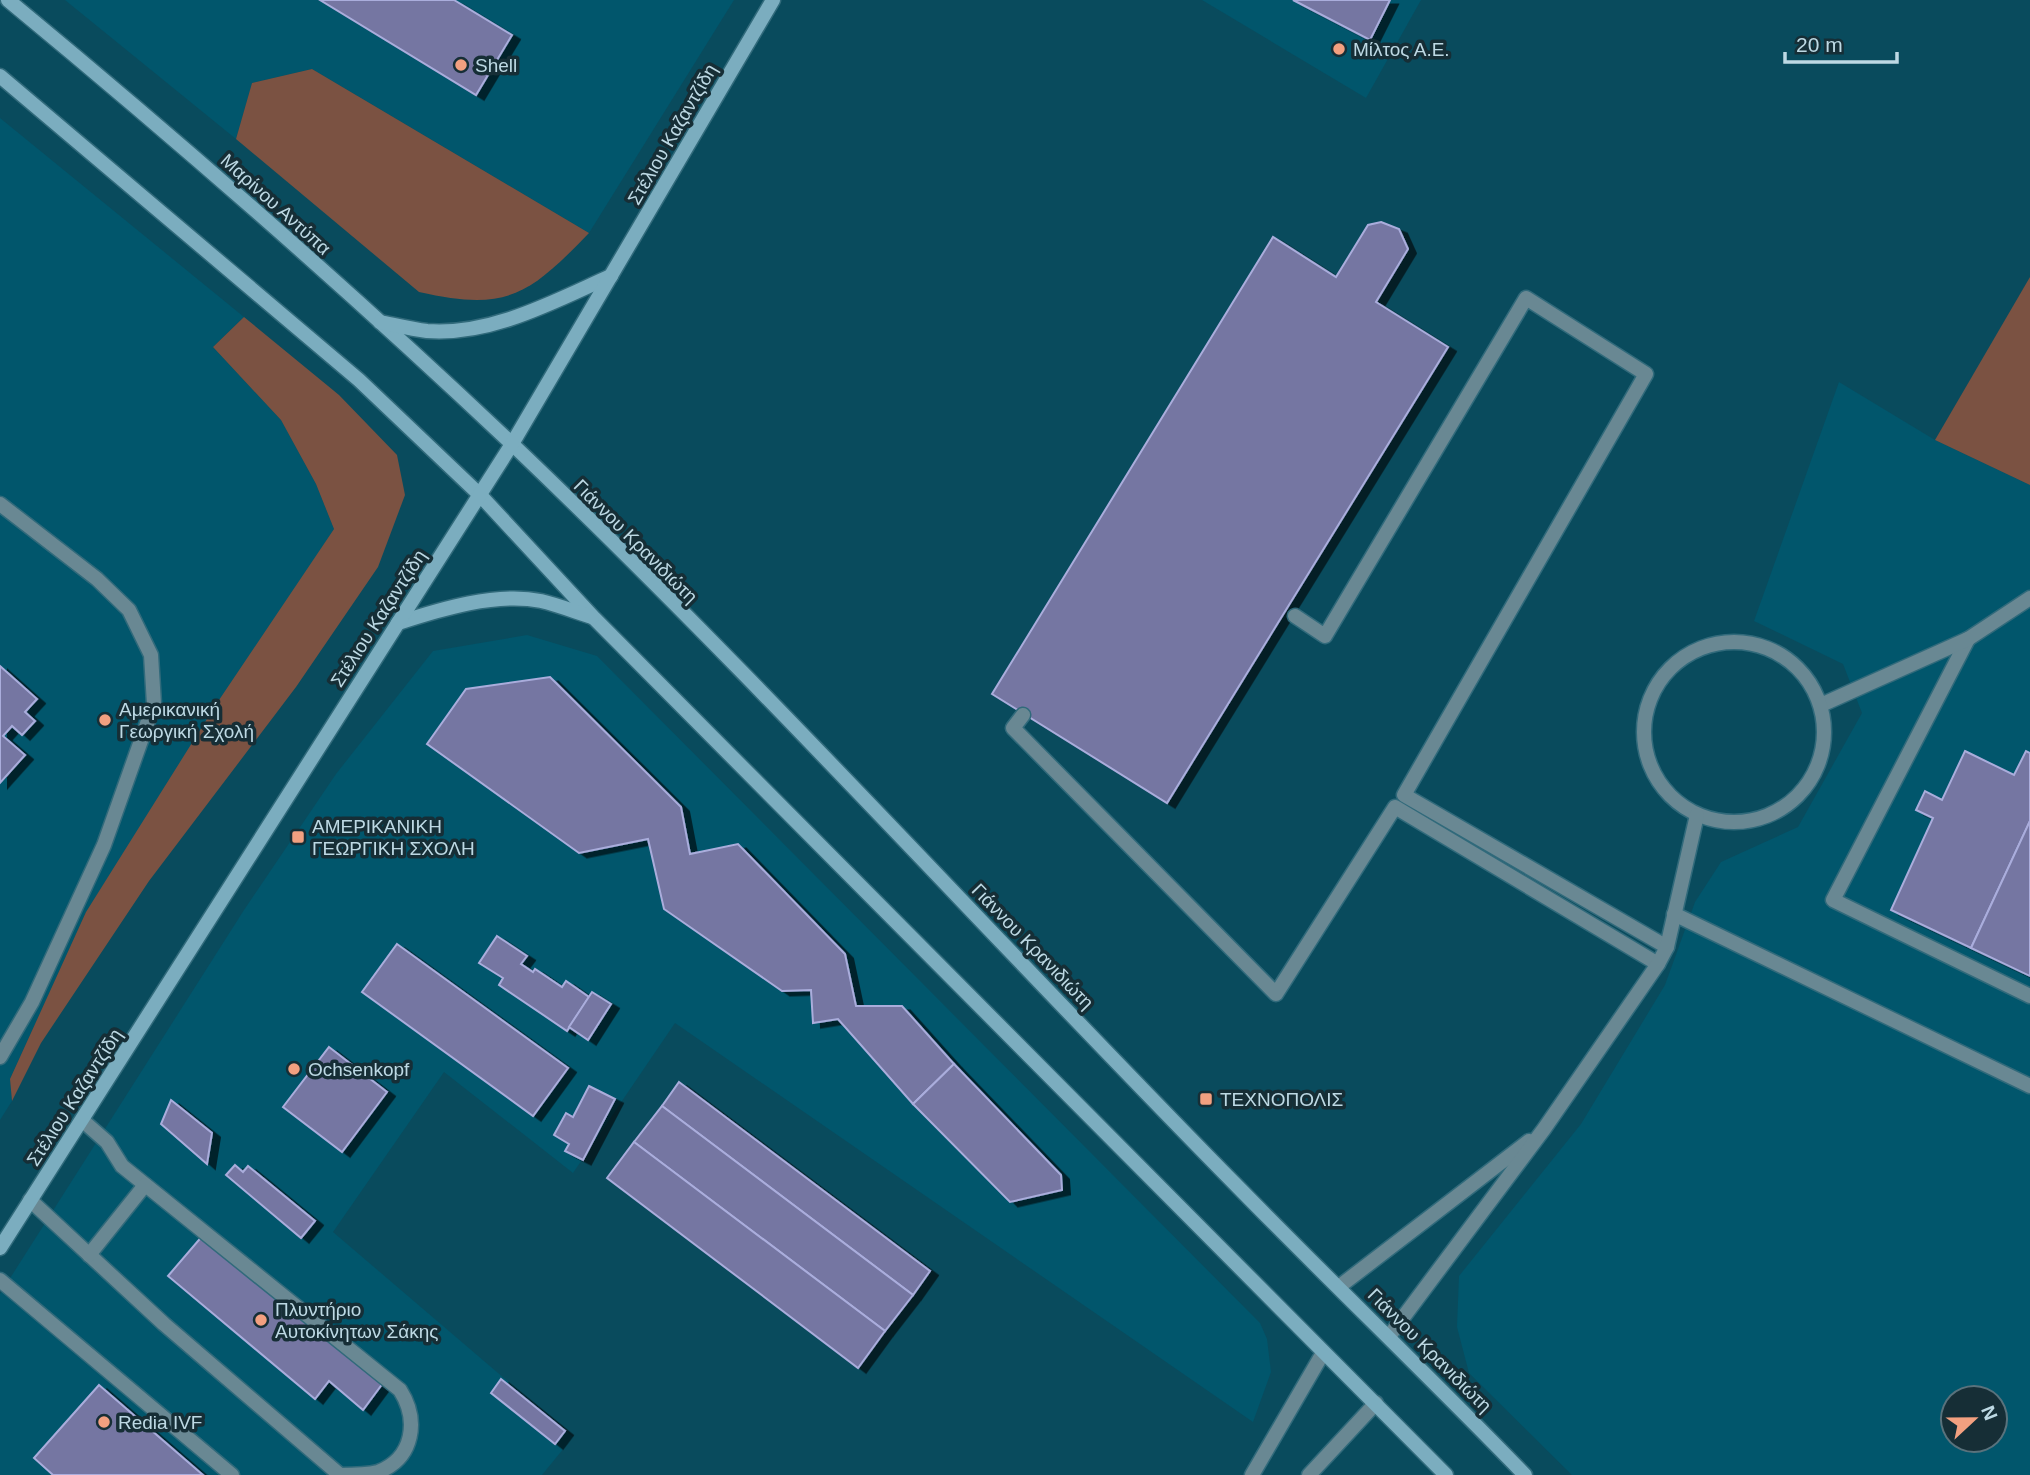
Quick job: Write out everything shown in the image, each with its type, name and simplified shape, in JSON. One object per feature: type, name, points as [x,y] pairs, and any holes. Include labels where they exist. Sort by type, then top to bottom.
[{"type":"main road","name":"Μαρίνου Αντύπα","points":[[8,0],[150,117],[512,444]]},
{"type":"main road","name":"Στέλιου Καζαντζίδη","points":[[0,1248],[512,444],[773,0]]},
{"type":"main road","points":[[0,76],[359,380],[480,495],[594,618],[1447,1475]]},
{"type":"main road","points":[[378,322],[429,331],[470,328],[546,305],[611,276]]},
{"type":"main road","name":"Γιάννου Κρανιδιώτη","points":[[512,444],[850,782],[1242,1191],[1390,1335],[1525,1475]]},
{"type":"main road","points":[[398,623],[447,607],[483,601],[539,601],[594,618]]},
{"type":"street","points":[[1296,616],[1325,636],[1526,298],[1646,374],[1404,795],[1667,947]]},
{"type":"street","points":[[0,504],[97,579],[129,610],[151,654],[154,704],[104,845],[32,1002],[0,1057]]},
{"type":"street","points":[[1821,705],[1968,639],[2030,598]]},
{"type":"street","points":[[1968,639],[1833,900],[2030,996]]},
{"type":"street","points":[[1728,641],[1758,644],[1785,657],[1807,678],[1821,705],[1826,735],[1819,763],[1805,788],[1783,808],[1756,820],[1726,822],[1698,815],[1673,798],[1654,774],[1644,746],[1645,716],[1654,687],[1674,664],[1699,648],[1709,645],[1728,641]]},
{"type":"street","points":[[1023,715],[1013,728],[1276,993],[1395,807],[1658,964]]},
{"type":"street","points":[[1390,1335],[1544,1129],[1658,964],[1667,947],[1698,815]]},
{"type":"street","points":[[1674,914],[2030,1086]]},
{"type":"street","points":[[30,1200],[340,1475],[376,1472],[401,1455],[412,1429],[412,1415],[400,1390],[121,1166],[107,1142],[82,1120]]},
{"type":"street","points":[[1340,1286],[1544,1129]]},
{"type":"street","points":[[89,1255],[145,1185]]},
{"type":"street","points":[[0,1280],[232,1475]]},
{"type":"street","points":[[1252,1475],[1323,1353]]},
{"type":"street","points":[[1309,1475],[1376,1403]]},
{"type":"shaded area","points":[[65,0],[734,0],[589,233],[312,69],[252,83],[236,139]]},
{"type":"shaded area","name":"Μίλτος Α.Ε.","points":[[1202,0],[1421,0],[1366,98]]},
{"type":"shaded area","points":[[312,69],[589,233],[550,271],[514,293],[474,300],[419,292],[236,139],[252,83]]},
{"type":"shaded area","name":"Αμερικανική Γεωργική Σχολή","points":[[0,118],[244,317],[213,347],[281,420],[316,484],[334,529],[86,912],[10,1079],[12,1101],[0,1120]]},
{"type":"shaded area","points":[[2030,277],[2030,485],[1935,440]]},
{"type":"shaded area","points":[[244,317],[339,395],[397,455],[405,495],[378,567],[296,687],[149,881],[41,1043],[12,1101],[10,1079],[86,912],[217,703],[334,529],[316,484],[281,420],[213,347]]},
{"type":"shaded area","points":[[1839,382],[1935,440],[2030,485],[2030,1475],[1572,1475],[1469,1373],[1457,1327],[1459,1276],[1581,1124],[1665,985],[1695,902],[1721,862],[1798,827],[1862,713],[1843,664],[1754,621]]},
{"type":"shaded area","points":[[527,635],[597,656],[1260,1323],[1267,1339],[1271,1372],[1253,1422],[675,1023],[573,1173],[444,1072],[333,1232],[573,1437],[542,1475],[0,1475],[0,1294],[244,910],[336,774],[433,651]]},
{"type":"building","name":"Shell","points":[[320,0],[454,0],[512,35],[476,95]]},
{"type":"building","points":[[1293,0],[1390,0],[1370,40]]},
{"type":"building","points":[[1381,222],[1399,229],[1408,249],[1376,302],[1448,347],[1167,803],[992,694],[1273,237],[1336,277],[1368,225]]},
{"type":"building","points":[[0,666],[37,699],[25,712],[35,721],[22,735],[12,726],[3,736],[25,755],[0,783]]},
{"type":"building","points":[[550,677],[681,807],[690,854],[738,844],[845,954],[856,1006],[902,1006],[954,1064],[913,1104],[838,1019],[813,1023],[811,990],[782,991],[664,909],[648,839],[579,853],[427,744],[466,689]]},
{"type":"building","points":[[1965,751],[2014,775],[2026,751],[2030,753],[2030,821],[1971,948],[1891,910],[1933,818],[1916,810],[1925,791],[1942,800]]},
{"type":"building","points":[[2030,821],[2030,976],[1971,948]]},
{"type":"building","points":[[497,936],[527,956],[521,964],[533,972],[535,969],[562,987],[566,981],[589,997],[567,1031],[499,985],[503,978],[479,963]]},
{"type":"building","points":[[397,944],[568,1068],[533,1116],[362,992]]},
{"type":"building","points":[[592,992],[611,1004],[588,1040],[569,1027]]},
{"type":"building","points":[[329,1047],[387,1092],[342,1152],[283,1107]]},
{"type":"building","points":[[954,1064],[1061,1175],[1062,1190],[1010,1202],[913,1104]]},
{"type":"building","points":[[679,1082],[930,1271],[913,1295],[662,1106]]},
{"type":"building","points":[[589,1086],[615,1099],[583,1160],[565,1151],[569,1144],[554,1135],[566,1113],[573,1117]]},
{"type":"building","points":[[171,1100],[212,1133],[207,1164],[161,1124]]},
{"type":"building","points":[[662,1106],[913,1295],[885,1331],[634,1142]]},
{"type":"building","points":[[634,1142],[885,1331],[858,1368],[607,1178]]},
{"type":"building","points":[[235,1165],[243,1172],[248,1166],[315,1221],[301,1238],[226,1175]]},
{"type":"building","name":"Πλυντήριο Αυτοκίνητων Σάκης","points":[[204,1234],[245,1273],[383,1383],[363,1410],[329,1381],[315,1399],[168,1276]]},
{"type":"building","points":[[501,1379],[565,1431],[555,1444],[491,1393]]},
{"type":"building","name":"Redia IVF","points":[[99,1385],[203,1475],[53,1475],[34,1458]]},
{"type":"place","name":"Μίλτος Α.Ε.","points":[[1339,49]]},
{"type":"place","name":"Shell","points":[[461,65]]},
{"type":"place","name":"Αμερικανική Γεωργική Σχολή","points":[[105,720]]},
{"type":"place","name":"ΑΜΕΡΙΚΑΝΙΚΗ ΓΕΩΡΓΙΚΗ ΣΧΟΛΗ","points":[[298,837]]},
{"type":"place","name":"Ochsenkopf","points":[[294,1069]]},
{"type":"place","name":"ΤΕΧΝΟΠΟΛΙΣ","points":[[1206,1099]]},
{"type":"place","name":"Πλυντήριο Αυτοκίνητων Σάκης","points":[[261,1320]]},
{"type":"place","name":"Redia IVF","points":[[104,1422]]}]
